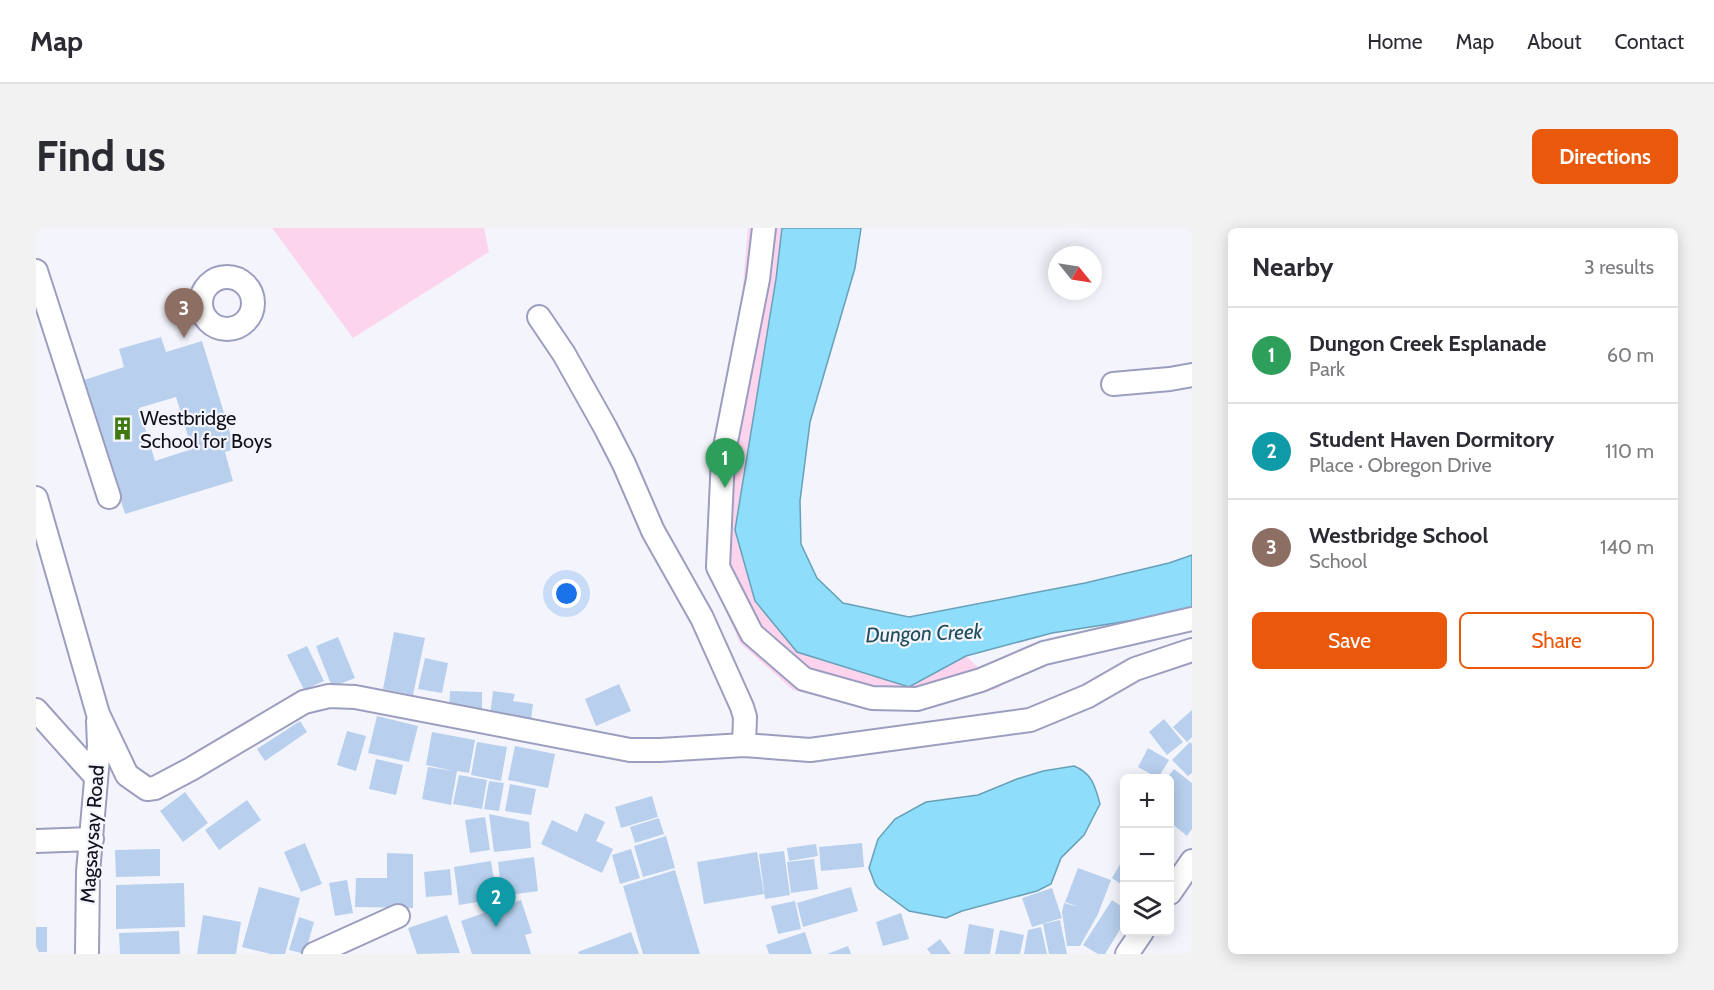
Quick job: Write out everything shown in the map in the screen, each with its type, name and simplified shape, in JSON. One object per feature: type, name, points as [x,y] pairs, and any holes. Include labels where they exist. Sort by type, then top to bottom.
[{"type":"street","points":[[764,228],[758,279],[723,457],[718,567],[752,634],[804,679],[872,698],[917,699],[981,680],[1044,653],[1192,619]]},
{"type":"street","points":[[36,271],[109,497]]},
{"type":"street","points":[[539,316],[585,390],[624,464],[653,531],[702,618],[742,707],[745,717],[744,745]]},
{"type":"street","points":[[1113,384],[1192,375]]},
{"type":"street","points":[[36,498],[98,714],[128,775],[147,789],[155,788],[191,769],[304,702],[328,696],[355,697],[630,750],[744,745],[810,750],[1030,720],[1088,696],[1136,669],[1192,650]]},
{"type":"street","points":[[36,710],[96,777]]},
{"type":"street","name":"Magsaysay Road","points":[[87,954],[87,906],[99,746],[98,714]]},
{"type":"street","points":[[36,841],[92,840]]},
{"type":"street","points":[[1174,887],[1192,861]]},
{"type":"street","points":[[314,954],[398,916]]},
{"type":"street","points":[[1127,954],[1139,936]]},
{"type":"shaded area","points":[[272,228],[484,228],[489,252],[353,338]]},
{"type":"shaded area","points":[[748,228],[788,228],[778,291],[764,354],[735,530],[797,652],[909,687],[966,656],[1000,688],[925,705],[875,710],[793,690],[740,643],[705,564],[712,447],[742,296]]},
{"type":"water","name":"Dungon Creek","points":[[782,228],[861,228],[855,268],[810,422],[800,501],[801,544],[817,578],[843,603],[909,617],[1085,583],[1169,563],[1192,555],[1192,611],[1052,633],[966,656],[909,687],[797,652],[755,601],[735,530],[776,279]]},
{"type":"water","points":[[1074,766],[1089,776],[1100,804],[1084,835],[1061,858],[1051,884],[1037,891],[962,911],[946,918],[909,911],[875,884],[869,868],[878,839],[895,819],[926,802],[978,795],[1043,771]]},
{"type":"building","name":"Westbridge School for Boys","points":[[161,337],[166,352],[202,341],[235,449],[225,452],[233,481],[125,514],[84,380],[124,367],[119,349]],"holes":[[[176,397],[192,449],[155,461],[139,408]]]},
{"type":"building","points":[[394,632],[425,638],[413,695],[383,689]]},
{"type":"building","points":[[338,637],[355,678],[332,687],[316,646]]},
{"type":"building","points":[[307,646],[324,681],[304,690],[287,655]]},
{"type":"building","points":[[425,658],[448,663],[442,693],[418,689]]},
{"type":"building","points":[[619,684],[631,711],[596,726],[585,699]]},
{"type":"building","points":[[450,691],[482,692],[482,710],[449,709]]},
{"type":"building","points":[[493,691],[515,694],[513,701],[533,704],[531,720],[490,715]]},
{"type":"building","points":[[1192,710],[1192,737],[1187,742],[1173,727]]},
{"type":"building","points":[[377,716],[418,726],[409,762],[368,753]]},
{"type":"building","points":[[1164,719],[1183,742],[1167,755],[1149,732]]},
{"type":"building","points":[[300,721],[307,732],[265,761],[257,749]]},
{"type":"building","points":[[347,731],[366,736],[356,771],[337,765]]},
{"type":"building","points":[[432,732],[475,740],[469,773],[457,771],[451,805],[422,799],[428,767],[454,771],[426,765]]},
{"type":"building","points":[[477,742],[507,747],[501,781],[471,775]]},
{"type":"building","points":[[1190,742],[1192,744],[1192,773],[1188,776],[1172,760]]},
{"type":"building","points":[[515,746],[555,754],[548,788],[508,780]]},
{"type":"building","points":[[1148,748],[1169,760],[1160,774],[1151,774],[1138,767]]},
{"type":"building","points":[[376,759],[403,765],[396,795],[369,789]]},
{"type":"building","points":[[1174,769],[1192,783],[1192,829],[1187,836],[1174,825],[1174,774],[1170,774]]},
{"type":"building","points":[[459,775],[487,780],[482,809],[453,804]]},
{"type":"building","points":[[489,781],[504,783],[499,811],[484,809]]},
{"type":"building","points":[[510,784],[536,789],[531,815],[505,811]]},
{"type":"building","points":[[185,792],[208,823],[183,842],[160,811]]},
{"type":"building","points":[[652,796],[658,817],[621,828],[615,807]]},
{"type":"building","points":[[247,800],[261,820],[219,850],[205,830]]},
{"type":"building","points":[[585,813],[605,822],[596,841],[613,849],[602,873],[541,844],[552,820],[577,832]]},
{"type":"building","points":[[489,814],[529,822],[531,848],[494,852]]},
{"type":"building","points":[[485,817],[490,850],[470,853],[465,820]]},
{"type":"building","points":[[659,818],[664,834],[635,843],[630,827]]},
{"type":"building","points":[[666,836],[675,868],[643,877],[634,846]]},
{"type":"building","points":[[305,843],[322,884],[301,892],[284,852]]},
{"type":"building","points":[[862,843],[864,867],[821,871],[819,847]]},
{"type":"building","points":[[816,844],[818,856],[789,861],[787,848]]},
{"type":"building","points":[[160,849],[160,876],[116,877],[115,850]]},
{"type":"building","points":[[631,849],[640,878],[620,884],[612,855]]},
{"type":"building","points":[[784,851],[790,895],[765,899],[759,854]]},
{"type":"building","points":[[757,852],[764,894],[704,904],[697,862]]},
{"type":"building","points":[[387,853],[413,854],[413,908],[355,907],[356,878],[387,878]]},
{"type":"building","points":[[534,857],[538,891],[502,896],[498,862]]},
{"type":"building","points":[[814,859],[818,889],[791,893],[787,862]]},
{"type":"building","points":[[491,861],[497,899],[459,905],[454,867]]},
{"type":"building","points":[[1120,864],[1120,883],[1112,878]]},
{"type":"building","points":[[1078,868],[1111,880],[1098,914],[1080,946],[1067,946],[1062,912],[1064,903],[1079,907],[1065,902]]},
{"type":"building","points":[[450,869],[452,895],[426,897],[424,872]]},
{"type":"building","points":[[675,870],[700,954],[643,954],[623,886]]},
{"type":"building","points":[[347,880],[353,913],[335,916],[329,883]]},
{"type":"building","points":[[184,883],[185,927],[116,929],[116,885]]},
{"type":"building","points":[[259,887],[300,898],[285,954],[271,954],[242,947]]},
{"type":"building","points":[[851,887],[858,911],[803,927],[797,903]]},
{"type":"building","points":[[1052,888],[1062,918],[1032,927],[1022,898]]},
{"type":"building","points":[[521,900],[532,933],[525,935],[531,954],[472,954],[461,921]]},
{"type":"building","points":[[1112,900],[1120,905],[1120,930],[1105,954],[1098,954],[1083,945]]},
{"type":"building","points":[[795,901],[801,929],[778,934],[771,906]]},
{"type":"building","points":[[901,913],[909,939],[883,946],[876,922]]},
{"type":"building","points":[[203,915],[241,922],[236,954],[197,954]]},
{"type":"building","points":[[447,915],[460,953],[417,954],[408,928]]},
{"type":"building","points":[[299,917],[314,922],[305,954],[289,950]]},
{"type":"building","points":[[1060,920],[1067,954],[1049,954],[1043,924]]},
{"type":"building","points":[[969,924],[994,929],[990,954],[964,954]]},
{"type":"building","points":[[36,927],[47,927],[47,952],[36,952]]},
{"type":"building","points":[[1041,927],[1047,954],[1024,954],[1028,930]]},
{"type":"building","points":[[1000,930],[1024,935],[1020,954],[995,954]]},
{"type":"building","points":[[179,931],[180,954],[120,954],[119,933]]},
{"type":"building","points":[[631,932],[639,954],[579,954],[578,952]]},
{"type":"building","points":[[805,932],[812,954],[769,954],[766,945]]},
{"type":"building","points":[[940,939],[951,954],[931,954],[927,949]]},
{"type":"building","points":[[848,946],[851,954],[827,954]]},
{"type":"place","name":"Westbridge School","points":[[184,338]]},
{"type":"place","name":"Westbridge School for Boys","points":[[122,429]]},
{"type":"place","name":"Dungon Creek Esplanade","points":[[725,488]]},
{"type":"place","name":"Student Haven Dormitory","points":[[496,927]]}]
